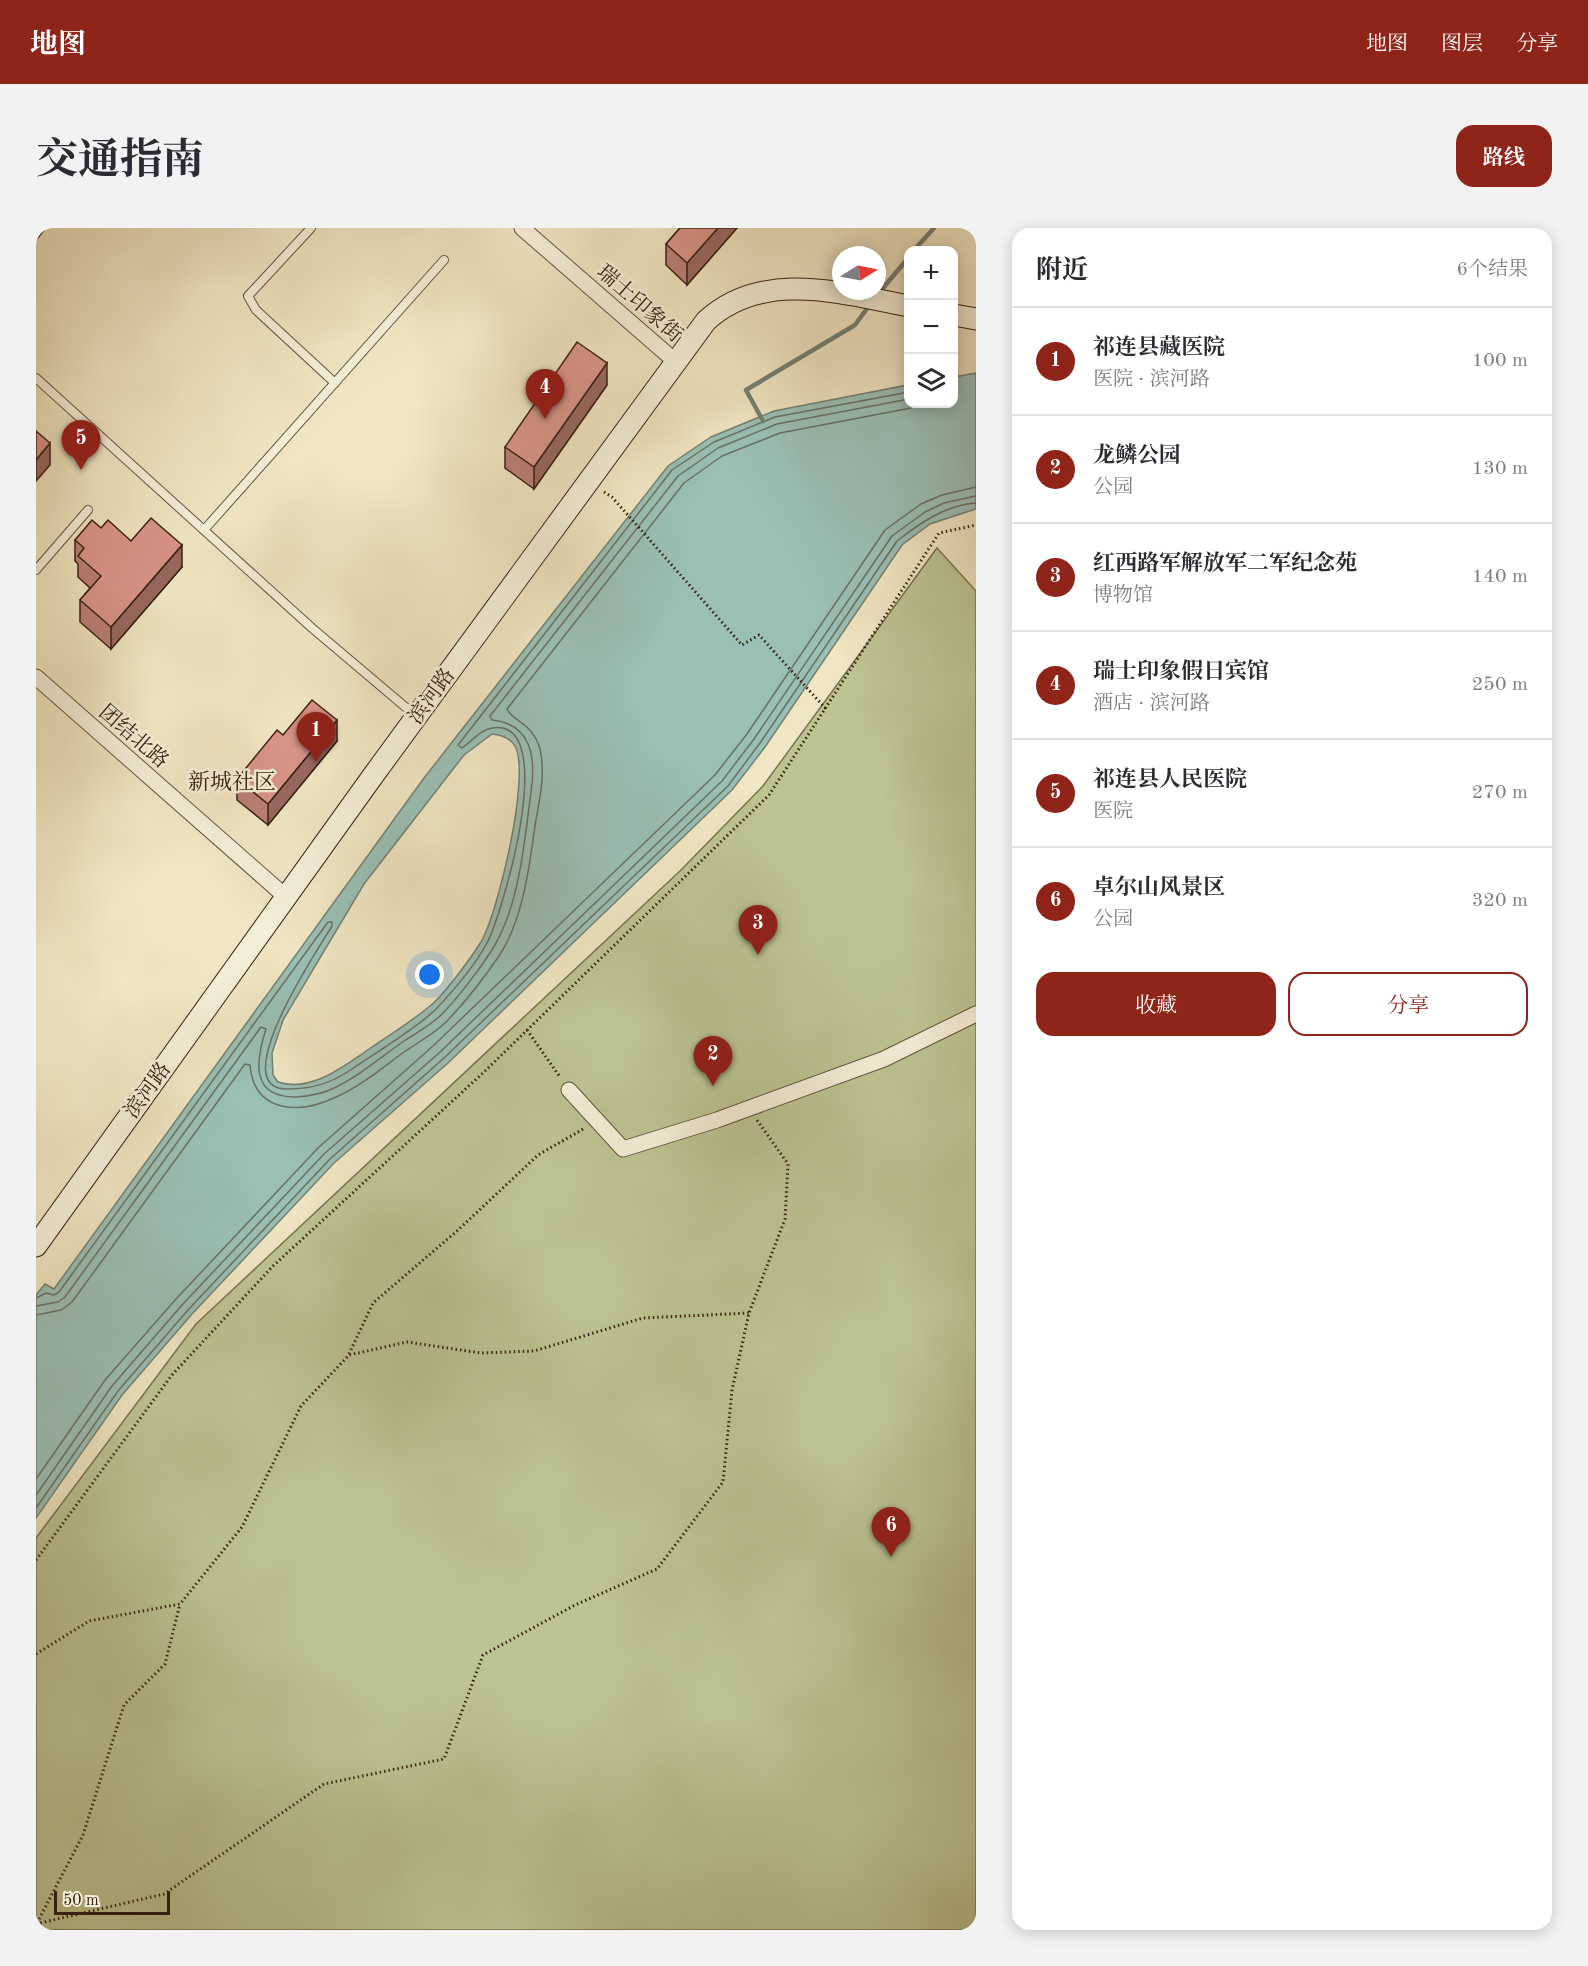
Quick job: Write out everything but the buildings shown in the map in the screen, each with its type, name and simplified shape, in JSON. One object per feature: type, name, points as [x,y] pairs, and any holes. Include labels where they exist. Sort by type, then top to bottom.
[{"type":"street","name":"瑞士印象街","points":[[522,228],[676,362]]},
{"type":"street","name":"滨河路","points":[[36,1246],[416,716],[706,321],[733,301],[770,290],[798,288],[850,294],[904,305]]},
{"type":"street","points":[[958,316],[976,319]]},
{"type":"street","name":"团结北路","points":[[36,677],[286,897]]},
{"type":"street","points":[[569,1090],[623,1149],[749,1108],[884,1059],[976,1014]]},
{"type":"lane","points":[[311,228],[248,296],[256,310],[335,383]]},
{"type":"lane","points":[[204,530],[444,260]]},
{"type":"lane","points":[[36,378],[312,628],[416,716]]},
{"type":"lane","points":[[36,570],[88,510]]},
{"type":"path","points":[[612,497],[742,645],[759,635],[826,709]]},
{"type":"path","points":[[36,1560],[172,1375],[273,1266],[526,1030],[769,795],[939,533],[976,525]]},
{"type":"path","points":[[526,1030],[569,1090]]},
{"type":"path","points":[[36,1924],[164,1894],[324,1784],[444,1759],[483,1655],[575,1605],[657,1569],[723,1482],[732,1390],[749,1313],[785,1219],[789,1164],[749,1108]]},
{"type":"path","points":[[36,1924],[83,1835],[124,1706],[165,1664],[180,1604],[242,1527],[301,1406],[349,1355],[373,1303],[457,1231],[538,1155],[597,1121]]},
{"type":"path","points":[[349,1355],[407,1342],[482,1353],[534,1351],[643,1318],[749,1313]]},
{"type":"path","points":[[36,1654],[89,1621],[180,1604]]},
{"type":"green space","points":[[937,548],[976,591],[976,1930],[36,1930],[36,1538],[196,1324],[680,871],[763,786]]},
{"type":"water","points":[[976,373],[976,509],[930,524],[902,545],[765,747],[732,790],[448,1063],[334,1163],[192,1314],[122,1395],[36,1518],[36,1295],[45,1284],[54,1289],[424,778],[668,466],[711,437],[774,411],[904,386],[904,408],[958,408],[958,376]],"holes":[[[492,734],[502,736],[515,746],[519,762],[519,785],[516,813],[503,875],[496,903],[481,942],[436,1001],[396,1031],[323,1078],[301,1084],[278,1082],[273,1075],[272,1053],[283,1020],[364,884],[464,755]]]},
{"type":"waterway","points":[[918,246],[934,228]]},
{"type":"waterway","points":[[886,284],[904,263]]},
{"type":"waterway","points":[[763,421],[746,390],[855,325],[871,303]]},
{"type":"place","name":"瑞士印象假日宾馆","points":[[545,419]]},
{"type":"place","name":"祁连县人民医院","points":[[81,470]]},
{"type":"place","name":"祁连县藏医院","points":[[316,762]]},
{"type":"place","name":"红西路军解放军二军纪念苑","points":[[758,955]]},
{"type":"place","name":"龙鳞公园","points":[[713,1086]]},
{"type":"place","name":"卓尔山风景区","points":[[891,1557]]},
{"type":"district","name":"新城社区","points":[[232,781]]}]
